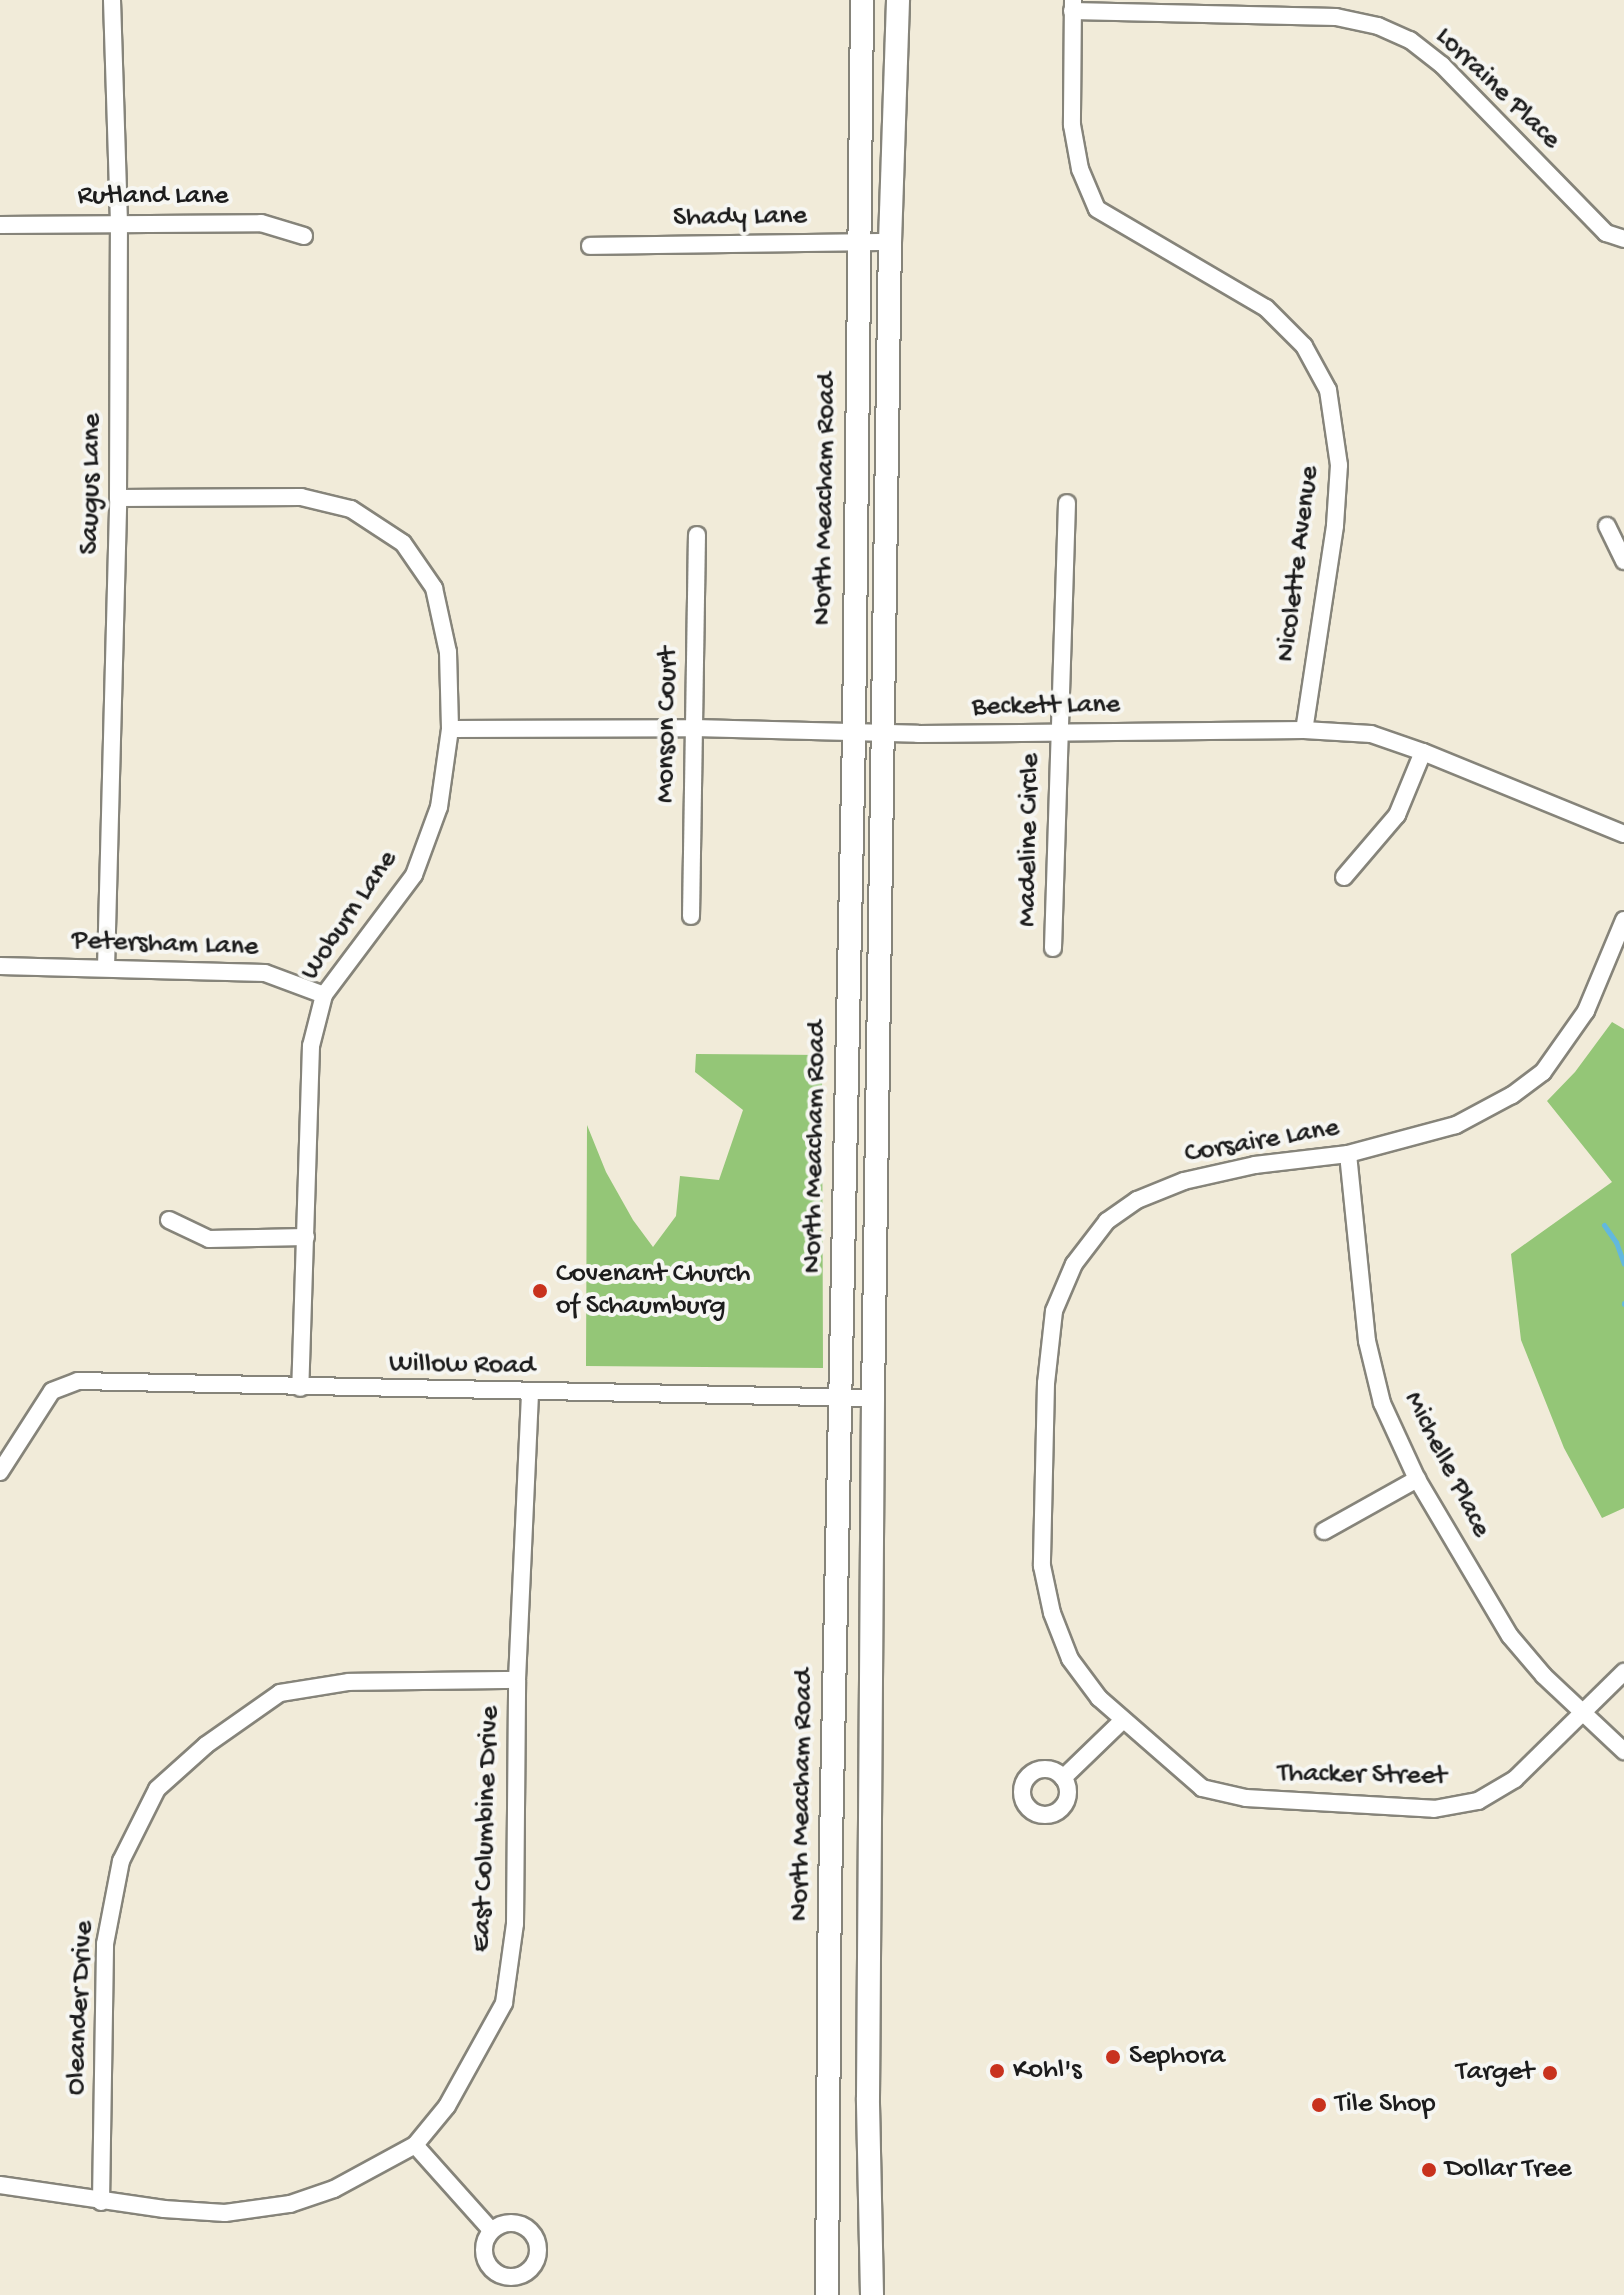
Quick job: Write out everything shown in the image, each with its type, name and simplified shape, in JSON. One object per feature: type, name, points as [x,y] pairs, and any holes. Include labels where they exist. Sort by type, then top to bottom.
[{"type":"main road","name":"North Meacham Road","points":[[827,2295],[854,733],[862,0]]},
{"type":"main road","points":[[872,2295],[873,1398],[890,242],[898,0]]},
{"type":"street","name":"Saugus Lane","points":[[106,968],[118,498],[119,223],[112,0]]},
{"type":"street","name":"Lorraine Place","points":[[1072,5],[1336,17],[1378,26],[1410,40],[1442,65],[1606,233],[1624,239]]},
{"type":"street","name":"Nicolette Avenue","points":[[1072,5],[1072,125],[1080,169],[1097,209],[1266,308],[1304,346],[1328,390],[1339,465],[1335,526],[1304,730]]},
{"type":"street","name":"Rutland Lane","points":[[0,225],[261,223],[304,236]]},
{"type":"street","name":"Shady Lane","points":[[590,246],[890,242]]},
{"type":"street","name":"Woburn Lane","points":[[118,498],[301,497],[351,509],[403,543],[434,588],[448,652],[450,729],[439,807],[414,875],[324,995],[311,1046],[300,1388]]},
{"type":"street","name":"Madeline Circle","points":[[1053,948],[1067,503]]},
{"type":"street","points":[[1607,526],[1624,561]]},
{"type":"street","name":"Monson Court","points":[[691,916],[697,535]]},
{"type":"street","name":"Beckett Lane","points":[[450,729],[694,728],[854,733],[1304,730],[1371,734],[1624,834]]},
{"type":"street","points":[[1344,877],[1397,815],[1423,752]]},
{"type":"street","name":"Corsaire Lane","points":[[1122,1721],[1099,1698],[1070,1659],[1052,1613],[1042,1566],[1046,1383],[1054,1311],[1074,1264],[1107,1221],[1137,1200],[1184,1181],[1255,1165],[1348,1154],[1456,1125],[1512,1095],[1543,1072],[1586,1011],[1624,920]]},
{"type":"street","name":"Petersham Lane","points":[[0,966],[265,973],[324,995]]},
{"type":"street","name":"Michelle Place","points":[[1348,1154],[1367,1341],[1382,1403],[1417,1479],[1510,1636],[1544,1676],[1624,1751]]},
{"type":"street","points":[[169,1220],[209,1239],[306,1237]]},
{"type":"street","name":"Willow Road","points":[[0,1472],[52,1391],[78,1381],[873,1398]]},
{"type":"street","name":"East Columbine Drive","points":[[0,2185],[101,2202],[225,2213],[290,2204],[334,2189],[415,2145],[447,2106],[504,2003],[515,1924],[517,1680],[530,1393]]},
{"type":"street","points":[[1324,1531],[1417,1479]]},
{"type":"street","name":"Thacker Street","points":[[1122,1721],[1202,1788],[1246,1798],[1434,1809],[1478,1801],[1515,1779],[1624,1672]]},
{"type":"street","name":"Oleander Drive","points":[[101,2202],[105,1944],[121,1861],[157,1789],[206,1745],[280,1693],[349,1682],[517,1680]]},
{"type":"street","points":[[1063,1778],[1122,1721]]},
{"type":"street","points":[[415,2145],[492,2231]]},
{"type":"green space","points":[[1612,1022],[1624,1029],[1624,1508],[1602,1518],[1564,1448],[1521,1340],[1511,1254],[1612,1182],[1547,1101],[1575,1072]]},
{"type":"green space","points":[[696,1054],[822,1055],[823,1368],[586,1366],[587,1125],[606,1172],[633,1220],[653,1247],[676,1216],[680,1176],[719,1180],[743,1110],[695,1072]]},
{"type":"waterway","points":[[1604,1225],[1616,1242],[1624,1264]]},
{"type":"place","name":"Covenant Church of Schaumburg","points":[[540,1291]]},
{"type":"place","name":"Sephora","points":[[1113,2057]]},
{"type":"place","name":"Kohl's","points":[[997,2071]]},
{"type":"place","name":"Target","points":[[1550,2073]]},
{"type":"place","name":"Tile Shop","points":[[1319,2105]]},
{"type":"place","name":"Dollar Tree","points":[[1429,2170]]}]
